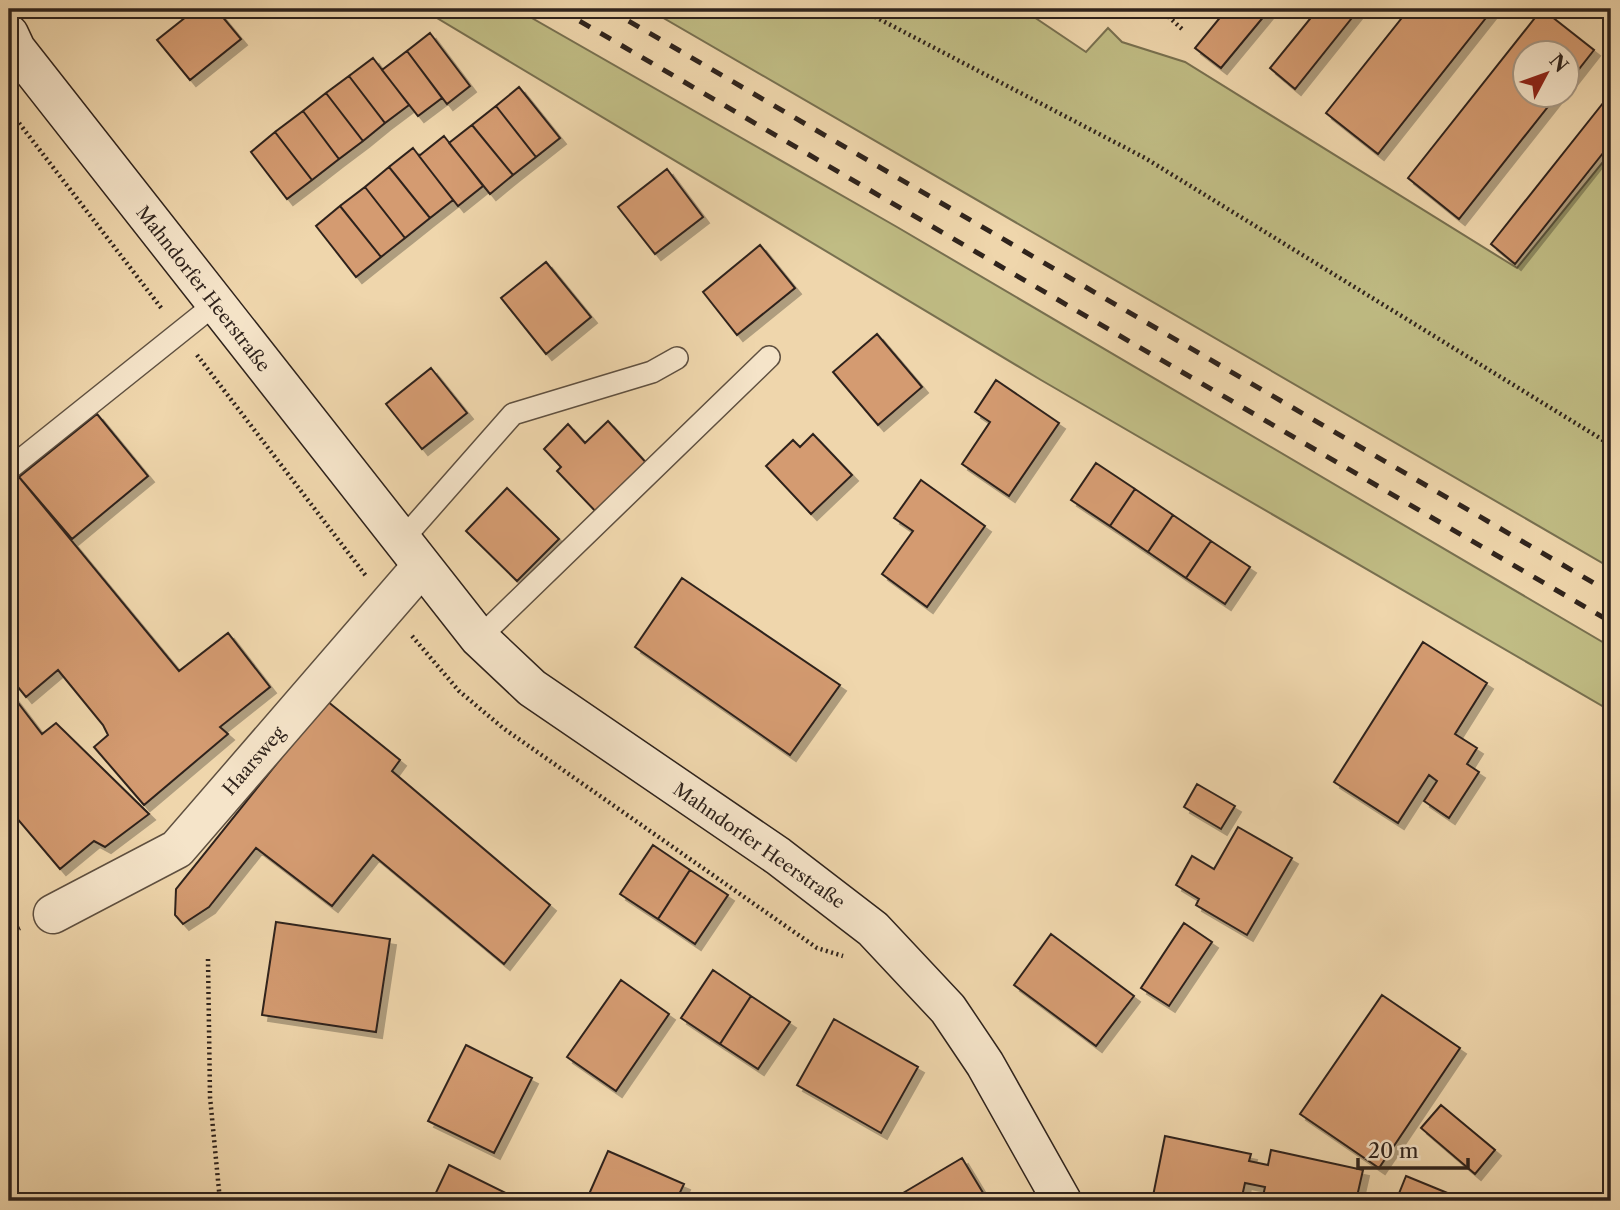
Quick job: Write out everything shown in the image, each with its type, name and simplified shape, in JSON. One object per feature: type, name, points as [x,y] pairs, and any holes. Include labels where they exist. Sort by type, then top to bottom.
[{"type":"main road","name":"Mahndorfer Heerstraße","points":[[9,34],[16,49],[214,305],[479,638],[532,688],[778,856],[873,929],[948,1009],[985,1064],[1062,1201]]},
{"type":"main road","name":"Haarsweg","points":[[53,914],[177,849],[412,553]]},
{"type":"lane","points":[[9,469],[214,305]]},
{"type":"lane","points":[[479,638],[769,357]]},
{"type":"lane","points":[[412,553],[513,414],[652,372],[677,358]]},
{"type":"path","points":[[860,9],[1146,158],[1611,445]]},
{"type":"path","points":[[1160,9],[1182,29]]},
{"type":"path","points":[[208,959],[210,1097],[220,1201]]},
{"type":"shaded area","points":[[422,9],[516,9],[897,227],[1611,647],[1611,711],[1041,380]]},
{"type":"shaded area","points":[[648,9],[1022,9],[1086,52],[1108,28],[1122,42],[1185,62],[1517,268],[1611,152],[1611,568]]},
{"type":"building","points":[[196,9],[216,9],[241,39],[190,80],[157,40]]},
{"type":"building","points":[[1227,9],[1270,9],[1221,68],[1195,48]]},
{"type":"building","points":[[1318,9],[1359,9],[1295,89],[1270,68]]},
{"type":"building","points":[[1409,9],[1493,9],[1378,154],[1326,113]]},
{"type":"building","points":[[1542,9],[1579,38],[1519,38]]},
{"type":"building","points":[[430,33],[470,86],[447,104],[407,51]]},
{"type":"building","points":[[1582,41],[1594,50],[1582,65]]},
{"type":"building","points":[[1512,47],[1512,108],[1547,108],[1459,219],[1408,178]]},
{"type":"building","points":[[407,51],[442,98],[418,116],[382,70]]},
{"type":"building","points":[[373,58],[409,105],[385,123],[349,76]]},
{"type":"building","points":[[349,76],[385,123],[363,141],[326,93]]},
{"type":"building","points":[[519,87],[560,138],[536,157],[496,106]]},
{"type":"building","points":[[326,93],[363,141],[339,159],[303,111]]},
{"type":"building","points":[[1611,93],[1611,143],[1515,264],[1491,244]]},
{"type":"building","points":[[496,106],[536,157],[513,175],[472,125]]},
{"type":"building","points":[[303,111],[339,159],[312,180],[275,132]]},
{"type":"building","points":[[472,125],[513,175],[490,194],[449,143]]},
{"type":"building","points":[[275,132],[312,180],[287,199],[251,152]]},
{"type":"building","points":[[444,136],[483,186],[458,206],[419,156]]},
{"type":"building","points":[[413,148],[453,200],[430,218],[389,167]]},
{"type":"building","points":[[389,167],[430,218],[405,238],[365,187]]},
{"type":"building","points":[[667,169],[703,217],[655,254],[618,207]]},
{"type":"building","points":[[365,187],[405,238],[381,257],[340,206]]},
{"type":"building","points":[[340,206],[381,257],[356,277],[316,226]]},
{"type":"building","points":[[760,245],[795,288],[737,335],[703,292]]},
{"type":"building","points":[[546,262],[591,317],[546,354],[501,298]]},
{"type":"building","points":[[877,334],[922,387],[878,425],[833,372]]},
{"type":"building","points":[[431,368],[467,413],[422,449],[386,404]]},
{"type":"building","points":[[996,380],[1059,423],[1009,496],[962,464],[990,422],[975,412]]},
{"type":"building","points":[[97,414],[148,476],[72,539],[19,477]]},
{"type":"building","points":[[608,421],[650,467],[600,516],[557,471],[561,467],[544,449],[568,424],[585,443]]},
{"type":"building","points":[[813,434],[852,475],[811,514],[766,466],[793,440],[800,447]]},
{"type":"building","points":[[1096,463],[1135,489],[1110,526],[1071,500]]},
{"type":"building","points":[[19,477],[179,671],[228,633],[270,687],[220,727],[228,734],[144,805],[94,747],[108,735],[103,725],[58,670],[26,697],[9,676],[9,486]]},
{"type":"building","points":[[921,480],[985,526],[927,607],[882,574],[913,531],[894,518]]},
{"type":"building","points":[[507,488],[559,539],[517,581],[466,531]]},
{"type":"building","points":[[1135,489],[1173,515],[1148,552],[1110,526]]},
{"type":"building","points":[[1173,515],[1211,541],[1186,578],[1148,552]]},
{"type":"building","points":[[1211,541],[1250,567],[1225,604],[1186,578]]},
{"type":"building","points":[[682,578],[840,685],[790,755],[635,647]]},
{"type":"building","points":[[1423,642],[1487,683],[1455,734],[1477,748],[1467,764],[1479,772],[1449,818],[1424,801],[1437,781],[1429,775],[1398,823],[1334,782]]},
{"type":"building","points":[[9,691],[42,734],[56,723],[149,814],[105,847],[94,841],[60,869],[9,809]]},
{"type":"building","points":[[327,701],[400,760],[392,771],[550,905],[504,964],[373,855],[332,906],[256,848],[209,907],[183,924],[175,915],[176,889]]},
{"type":"building","points":[[1197,784],[1235,806],[1221,829],[1184,807]]},
{"type":"building","points":[[1238,827],[1292,858],[1247,935],[1196,905],[1199,899],[1176,885],[1192,856],[1214,869]]},
{"type":"building","points":[[653,845],[690,870],[658,919],[620,894]]},
{"type":"building","points":[[690,870],[728,895],[695,944],[658,919]]},
{"type":"building","points":[[276,922],[390,939],[376,1032],[262,1015]]},
{"type":"building","points":[[1184,923],[1212,942],[1169,1006],[1141,988]]},
{"type":"building","points":[[1051,934],[1134,996],[1096,1046],[1014,985]]},
{"type":"building","points":[[713,970],[751,996],[720,1044],[681,1018]]},
{"type":"building","points":[[621,980],[669,1014],[616,1091],[567,1057]]},
{"type":"building","points":[[1382,995],[1460,1048],[1379,1168],[1300,1114]]},
{"type":"building","points":[[751,996],[790,1022],[758,1069],[720,1044]]},
{"type":"building","points":[[834,1019],[918,1067],[881,1133],[797,1085]]},
{"type":"building","points":[[466,1045],[532,1078],[494,1153],[428,1121]]},
{"type":"building","points":[[1441,1105],[1495,1150],[1475,1174],[1421,1128]]},
{"type":"building","points":[[1165,1136],[1251,1154],[1249,1161],[1268,1165],[1271,1150],[1363,1170],[1356,1201],[1262,1201],[1265,1187],[1245,1183],[1241,1201],[1152,1201]]},
{"type":"building","points":[[608,1151],[684,1184],[676,1201],[586,1201]]},
{"type":"building","points":[[962,1158],[988,1201],[908,1201],[903,1193]]},
{"type":"building","points":[[449,1165],[520,1200],[520,1201],[432,1201]]},
{"type":"building","points":[[1406,1176],[1467,1201],[1396,1201]]},
{"type":"railway","points":[[559,9],[1611,622]]},
{"type":"railway","points":[[608,9],[1611,593]]}]
